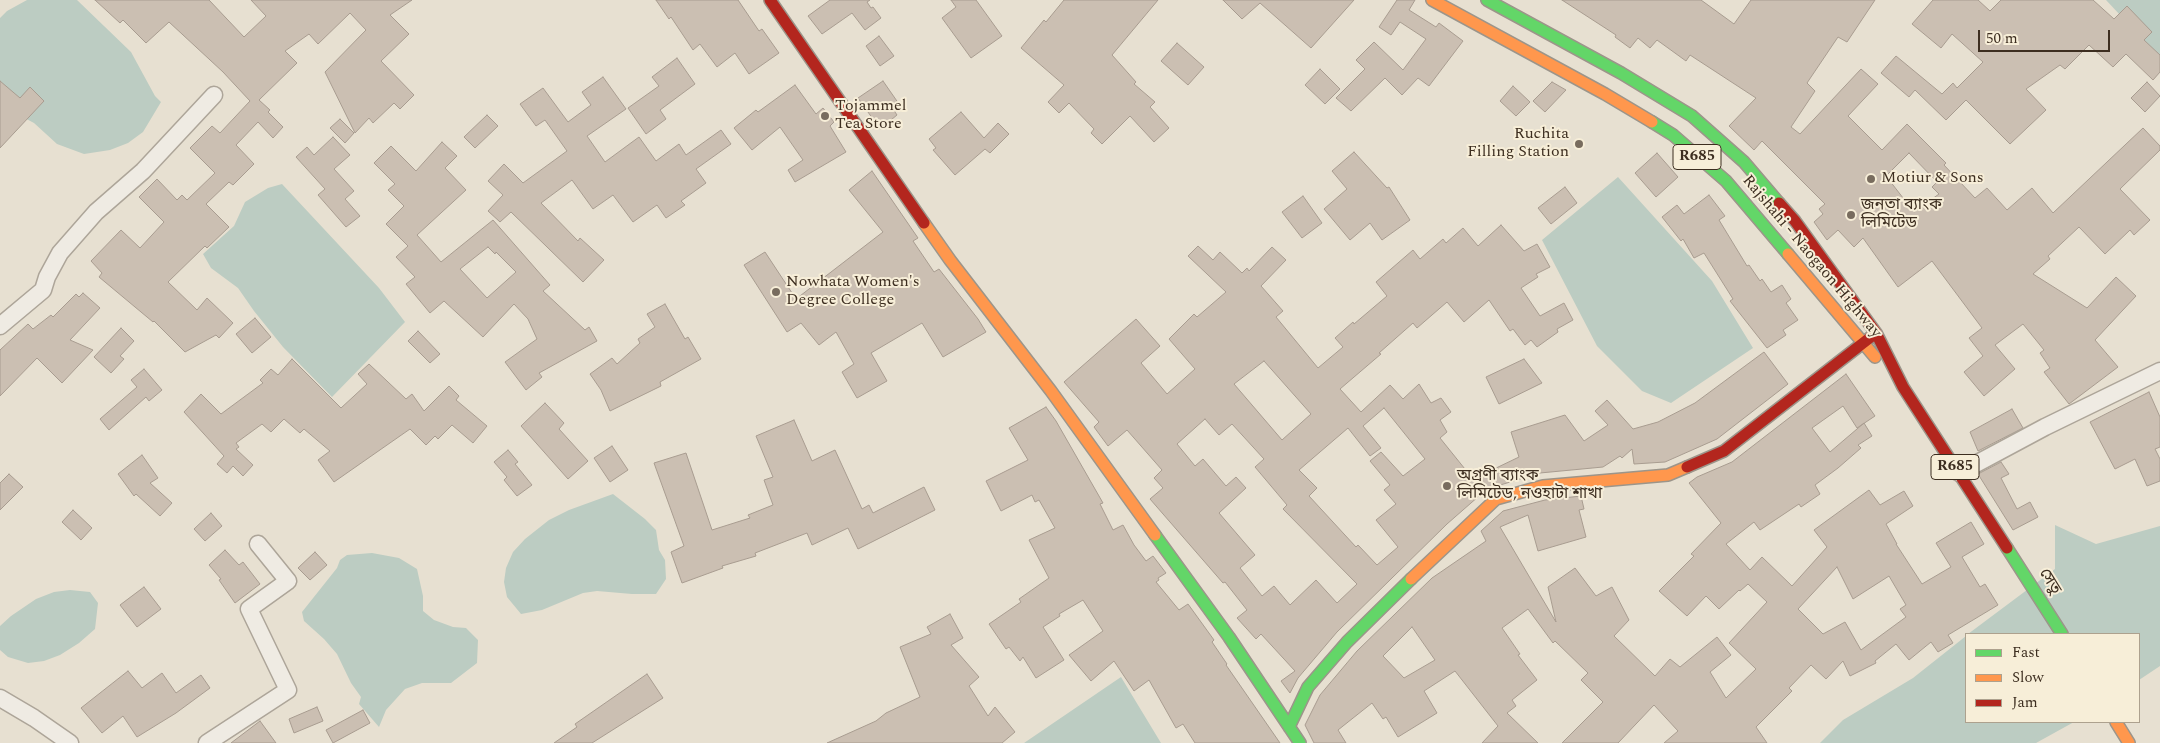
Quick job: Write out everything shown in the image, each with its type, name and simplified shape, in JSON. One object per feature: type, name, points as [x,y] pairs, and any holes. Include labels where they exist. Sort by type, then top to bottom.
[{"type":"street","points":[[770,0],[950,260],[1052,391],[1229,637],[1300,743]]},
{"type":"street","name":"Rajshahi - Naogaon Highway","points":[[1432,0],[1605,94],[1673,135],[1726,181],[1862,343],[1903,387]]},
{"type":"street","name":"Rajshahi - Naogaon Highway","points":[[1487,0],[1621,73],[1692,116],[1744,162],[1788,213],[1876,333],[1903,387],[2008,548]]},
{"type":"street","points":[[0,326],[43,290],[47,277],[60,253],[96,212],[143,171],[214,95]]},
{"type":"street","points":[[1289,727],[1308,686],[1347,642],[1457,534],[1496,499],[1543,486],[1668,475],[1724,451],[1876,333]]},
{"type":"street","points":[[1959,473],[2045,427],[2160,371]]},
{"type":"street","points":[[207,743],[288,690],[249,609],[288,581],[258,544]]},
{"type":"street","name":"সেতু","points":[[2008,548],[2061,633]]},
{"type":"street","points":[[0,698],[34,718],[70,743]]},
{"type":"street","points":[[2117,723],[2129,743]]},
{"type":"shaded area","points":[[27,0],[77,0],[131,52],[155,96],[161,102],[143,132],[128,143],[110,150],[84,154],[57,144],[34,123],[0,105],[0,18],[7,11]]},
{"type":"shaded area","points":[[2106,0],[2160,0],[2160,59],[2148,45]]},
{"type":"shaded area","points":[[1618,177],[1712,281],[1753,348],[1671,403],[1642,391],[1597,346],[1542,240]]},
{"type":"shaded area","points":[[282,184],[379,288],[405,322],[332,397],[283,347],[238,288],[211,268],[203,254],[234,226],[245,202],[268,188]]},
{"type":"shaded area","points":[[613,494],[656,530],[659,550],[665,560],[666,579],[656,594],[597,591],[583,593],[542,610],[521,614],[507,597],[504,582],[506,568],[513,552],[525,539],[549,520],[569,510]]},
{"type":"shaded area","points":[[2055,525],[2096,544],[2160,526],[2160,666],[2140,679],[2140,633],[1969,633],[2055,569]]},
{"type":"shaded area","points":[[372,553],[399,558],[417,569],[423,596],[423,611],[434,620],[453,627],[466,628],[478,640],[477,663],[451,683],[422,683],[405,689],[386,710],[379,727],[359,704],[361,697],[351,683],[337,654],[304,621],[302,612],[337,568],[340,560],[347,555]]},
{"type":"shaded area","points":[[70,590],[90,592],[98,603],[95,629],[79,643],[60,655],[44,661],[28,663],[8,657],[0,650],[0,626],[11,616],[36,599],[54,592]]},
{"type":"shaded area","points":[[1965,637],[1965,723],[2072,723],[2036,743],[1820,743],[1843,720],[1913,678]]},
{"type":"shaded area","points":[[1121,677],[1161,743],[1024,743]]},
{"type":"building","points":[[95,0],[209,0],[244,37],[266,16],[251,0],[412,0],[390,15],[409,34],[381,61],[414,95],[400,109],[394,103],[373,123],[369,118],[355,133],[325,72],[366,30],[350,13],[318,44],[309,34],[285,51],[297,63],[259,100],[270,110],[268,112],[283,127],[273,138],[258,122],[236,145],[254,164],[233,185],[229,182],[206,204],[229,227],[207,248],[205,246],[168,282],[197,310],[207,298],[233,323],[219,338],[216,335],[185,352],[154,321],[99,277],[102,273],[91,261],[121,230],[140,248],[164,222],[139,197],[157,179],[177,200],[182,195],[187,200],[215,173],[190,148],[212,126],[220,133],[250,101],[223,72],[169,22],[146,43],[123,20],[120,23]]},
{"type":"building","points":[[656,0],[738,0],[759,31],[762,29],[779,53],[749,74],[735,53],[717,67],[700,44],[693,50],[671,17],[669,19]]},
{"type":"building","points":[[830,0],[870,0],[867,2],[881,18],[865,30],[852,13],[822,34],[808,16]]},
{"type":"building","points":[[951,0],[976,0],[1002,36],[971,58],[942,18],[956,7]]},
{"type":"building","points":[[1064,0],[1158,0],[1112,55],[1136,82],[1134,84],[1155,102],[1150,107],[1169,128],[1154,142],[1130,116],[1102,144],[1091,133],[1094,129],[1069,103],[1059,113],[1048,102],[1064,85],[1021,48],[1044,20],[1046,22]]},
{"type":"building","points":[[1223,0],[1354,0],[1311,48],[1260,3],[1242,19]]},
{"type":"building","points":[[1397,0],[1415,0],[1409,10],[1436,27],[1439,23],[1463,41],[1429,86],[1418,78],[1402,95],[1385,78],[1351,111],[1336,98],[1365,69],[1356,60],[1374,42],[1403,70],[1426,39],[1400,22],[1391,35],[1379,27]]},
{"type":"building","points":[[1562,0],[1701,0],[1734,24],[1751,0],[1875,0],[1847,42],[1838,37],[1807,83],[1815,91],[1791,127],[1800,134],[1861,69],[1878,84],[1848,116],[1882,150],[1907,124],[1946,163],[1944,165],[1975,198],[1987,188],[2007,210],[2032,188],[2053,213],[2143,128],[2160,146],[2160,150],[2120,189],[2150,220],[2134,235],[2130,230],[2105,254],[2079,227],[2048,256],[2050,259],[2033,274],[2087,308],[2116,277],[2136,296],[2095,340],[2118,367],[2069,404],[2044,372],[2050,368],[2040,353],[2044,350],[2023,324],[1995,345],[2015,369],[1984,396],[1964,372],[1983,356],[1969,338],[1982,328],[1932,261],[1898,287],[1863,238],[1854,247],[1838,230],[1827,240],[1814,222],[1823,214],[1819,209],[1825,204],[1762,141],[1754,150],[1729,126],[1756,98],[1690,55],[1686,61],[1657,40],[1650,48],[1638,38],[1630,48],[1615,37],[1616,35]],"holes":[[[1909,153],[1937,182],[1932,187],[1939,194],[1914,212],[1886,176]]]},
{"type":"building","points":[[1933,0],[1978,0],[1990,11],[2001,0],[2093,0],[2114,19],[2127,6],[2152,32],[2144,40],[2160,55],[2160,72],[2153,80],[2126,54],[2113,67],[2089,45],[2065,69],[2060,65],[2026,89],[2046,110],[2010,144],[1966,100],[1946,120],[1915,90],[1909,97],[1881,73],[1896,56],[1942,94],[1953,83],[1957,88],[1983,62],[1952,34],[1941,48],[1912,24]]},
{"type":"building","points":[[879,36],[894,56],[880,66],[866,46]]},
{"type":"building","points":[[1177,43],[1204,67],[1188,85],[1161,61]]},
{"type":"building","points":[[677,58],[695,84],[660,110],[666,119],[646,134],[628,108],[659,86],[652,77]]},
{"type":"building","points":[[1320,69],[1340,89],[1325,104],[1305,85]]},
{"type":"building","points":[[603,77],[626,109],[587,136],[605,162],[639,137],[656,161],[679,144],[686,155],[721,130],[731,144],[696,169],[706,183],[681,201],[685,205],[666,218],[657,205],[633,222],[613,195],[593,209],[572,180],[541,203],[578,241],[580,238],[604,260],[583,282],[511,212],[500,222],[488,211],[503,195],[488,181],[504,164],[523,183],[567,151],[545,120],[536,126],[520,104],[543,88],[568,122],[591,105],[582,92]]},
{"type":"building","points":[[0,81],[20,98],[30,87],[44,101],[0,148]]},
{"type":"building","points":[[883,81],[899,104],[893,109],[897,115],[880,129],[858,98]]},
{"type":"building","points":[[1552,82],[1566,90],[1545,112],[1533,101]]},
{"type":"building","points":[[2147,82],[2160,96],[2145,112],[2131,98]]},
{"type":"building","points":[[795,85],[816,114],[823,108],[834,122],[830,126],[846,152],[795,182],[788,170],[803,160],[780,127],[752,150],[734,128],[756,110],[758,112]]},
{"type":"building","points":[[1513,86],[1530,102],[1516,116],[1500,101]]},
{"type":"building","points":[[961,112],[984,138],[998,123],[1009,134],[990,153],[985,149],[955,175],[933,150],[936,148],[929,139]]},
{"type":"building","points":[[487,115],[498,126],[475,148],[464,137]]},
{"type":"building","points":[[340,119],[354,133],[345,143],[330,128]]},
{"type":"building","points":[[333,137],[350,155],[334,169],[354,191],[345,199],[360,216],[346,227],[318,195],[325,189],[296,157],[307,147],[314,155]]},
{"type":"building","points":[[442,142],[457,156],[445,168],[466,190],[417,235],[441,262],[493,220],[550,285],[543,291],[585,330],[589,327],[597,341],[539,373],[542,377],[526,390],[505,362],[537,339],[528,319],[514,304],[483,337],[444,301],[430,313],[406,284],[415,277],[396,257],[408,246],[386,224],[404,206],[388,190],[395,184],[374,163],[391,146],[416,171]],"holes":[[[488,247],[495,254],[496,252],[516,272],[487,298],[460,269]]]},
{"type":"building","points":[[1354,152],[1387,188],[1389,187],[1410,220],[1382,240],[1370,223],[1350,240],[1324,209],[1347,189],[1332,171]]},
{"type":"building","points":[[1657,153],[1678,177],[1656,197],[1635,173]]},
{"type":"building","points":[[872,171],[918,238],[913,241],[934,272],[939,269],[986,332],[943,357],[922,323],[871,353],[887,381],[857,398],[842,372],[854,364],[836,332],[819,345],[801,323],[787,332],[744,265],[765,252],[796,299],[883,232],[849,190]]},
{"type":"building","points":[[1565,187],[1577,203],[1551,224],[1538,208]]},
{"type":"building","points":[[1709,195],[1725,216],[1719,220],[1747,266],[1749,265],[1760,281],[1762,279],[1771,292],[1782,285],[1791,299],[1786,303],[1798,320],[1783,330],[1786,335],[1767,348],[1730,301],[1733,299],[1704,253],[1694,258],[1683,239],[1681,241],[1662,217],[1677,205],[1684,214]]},
{"type":"building","points":[[1303,196],[1322,223],[1302,238],[1282,212]]},
{"type":"building","points":[[1501,225],[1524,251],[1537,244],[1550,267],[1536,274],[1538,277],[1521,288],[1540,316],[1564,303],[1573,320],[1557,329],[1558,332],[1537,347],[1531,340],[1525,345],[1513,329],[1510,331],[1489,300],[1464,322],[1447,302],[1417,328],[1413,323],[1379,353],[1381,354],[1340,389],[1361,412],[1390,385],[1403,399],[1419,384],[1431,403],[1441,398],[1451,412],[1440,420],[1447,432],[1440,438],[1473,479],[1491,468],[1492,470],[1519,457],[1511,432],[1565,415],[1584,441],[1608,425],[1595,411],[1607,400],[1633,429],[1658,422],[1695,403],[1764,352],[1788,384],[1717,439],[1665,462],[1634,464],[1632,449],[1622,458],[1620,456],[1603,467],[1540,473],[1487,489],[1447,524],[1337,632],[1298,678],[1290,693],[1281,681],[1295,671],[1261,634],[1256,639],[1237,618],[1247,610],[1225,582],[1223,583],[1150,499],[1163,488],[1154,478],[1162,470],[1127,430],[1108,446],[1094,427],[1099,422],[1064,382],[1136,319],[1160,346],[1141,363],[1167,394],[1195,369],[1169,339],[1194,314],[1197,317],[1226,292],[1188,256],[1198,246],[1213,260],[1220,252],[1242,273],[1247,268],[1249,271],[1272,247],[1286,260],[1261,286],[1283,311],[1276,317],[1318,368],[1343,347],[1335,338],[1387,296],[1376,282],[1413,250],[1420,259],[1443,239],[1446,243],[1463,228],[1478,246]],"holes":[[[1264,361],[1311,414],[1282,440],[1234,384]],[[1384,408],[1425,459],[1403,476],[1381,452],[1370,461],[1390,485],[1384,490],[1396,504],[1376,520],[1398,547],[1377,565],[1358,545],[1356,547],[1309,496],[1317,488],[1299,470],[1348,428],[1370,456],[1381,448],[1363,426]],[[1205,419],[1219,435],[1232,424],[1264,459],[1255,467],[1287,505],[1283,509],[1357,584],[1337,603],[1316,580],[1290,605],[1274,586],[1262,596],[1240,568],[1255,555],[1219,513],[1246,488],[1236,477],[1226,486],[1203,459],[1195,466],[1177,444]]]},
{"type":"building","points":[[83,293],[100,308],[70,340],[93,350],[62,383],[37,358],[0,396],[0,350],[28,324],[33,329],[51,315],[53,317],[76,294],[79,297]]},
{"type":"building","points":[[665,304],[685,339],[688,337],[701,359],[660,382],[661,386],[610,411],[601,390],[590,374],[612,358],[617,364],[640,343],[638,339],[655,327],[647,314]]},
{"type":"building","points":[[255,318],[271,337],[252,353],[236,334]]},
{"type":"building","points":[[121,328],[134,341],[120,356],[124,359],[111,373],[94,357]]},
{"type":"building","points":[[418,331],[440,354],[430,363],[408,341]]},
{"type":"building","points":[[292,359],[341,408],[367,384],[358,374],[369,364],[406,399],[412,394],[424,411],[449,386],[459,396],[456,400],[487,426],[473,443],[452,425],[438,439],[435,436],[426,445],[410,429],[334,482],[318,460],[330,451],[304,429],[300,433],[284,419],[271,432],[262,424],[236,443],[239,447],[236,449],[253,465],[243,476],[233,466],[227,473],[217,464],[224,456],[184,412],[201,394],[221,414],[263,383],[260,380],[271,369],[278,375]]},
{"type":"building","points":[[1524,359],[1542,383],[1499,404],[1486,377]]},
{"type":"building","points":[[144,369],[162,390],[149,401],[146,397],[109,430],[100,419],[137,387],[131,380]]},
{"type":"building","points":[[1846,374],[1875,416],[1864,423],[1872,436],[1858,445],[1861,448],[1815,485],[1820,494],[1801,507],[1799,504],[1760,530],[1754,522],[1726,544],[1750,570],[1762,557],[1792,586],[1827,547],[1814,530],[1869,490],[1880,505],[1904,491],[1913,506],[1886,524],[1896,544],[1922,584],[1951,567],[1936,543],[1971,522],[1984,544],[1962,557],[1980,587],[1985,584],[1998,605],[1948,635],[1953,643],[1938,652],[1931,642],[1909,660],[1896,644],[1875,661],[1876,663],[1850,676],[1843,661],[1826,679],[1811,665],[1789,688],[1792,691],[1756,727],[1767,743],[1664,743],[1678,731],[1654,705],[1618,743],[1562,743],[1603,702],[1581,680],[1588,673],[1555,641],[1553,643],[1528,609],[1502,628],[1520,654],[1518,655],[1537,680],[1512,700],[1516,706],[1507,713],[1538,743],[1482,743],[1498,726],[1455,671],[1424,691],[1437,713],[1398,737],[1386,717],[1383,719],[1372,703],[1338,730],[1346,743],[1314,743],[1305,725],[1320,695],[1357,651],[1432,578],[1486,541],[1481,531],[1503,511],[1545,500],[1581,496],[1584,509],[1579,510],[1586,537],[1538,551],[1528,515],[1500,527],[1556,622],[1548,587],[1575,568],[1596,596],[1612,587],[1629,620],[1614,636],[1655,676],[1670,659],[1680,667],[1717,637],[1731,655],[1710,672],[1726,698],[1756,669],[1729,643],[1767,602],[1748,584],[1719,609],[1706,596],[1687,616],[1659,591],[1694,556],[1691,554],[1721,523],[1689,483],[1697,477],[1732,462]],"holes":[[[1843,406],[1857,428],[1862,425],[1830,452],[1812,428]],[[1837,567],[1853,599],[1889,576],[1906,605],[1900,609],[1906,617],[1861,650],[1845,622],[1823,634],[1798,609]],[[1412,627],[1435,660],[1404,678],[1383,656]]]},
{"type":"building","points":[[2149,392],[2160,417],[2160,447],[2155,449],[2160,459],[2160,481],[2147,486],[2135,459],[2115,469],[2090,422]]},
{"type":"building","points":[[545,403],[564,423],[559,429],[588,461],[568,479],[521,426]]},
{"type":"building","points":[[1046,407],[1103,503],[1100,504],[1113,530],[1123,525],[1146,561],[1153,556],[1166,573],[1158,578],[1159,580],[1156,582],[1179,610],[1188,604],[1214,640],[1212,642],[1226,665],[1280,743],[1195,743],[1183,724],[1176,728],[1149,680],[1134,691],[1114,661],[1091,681],[1069,655],[1103,631],[1083,600],[1059,614],[1060,616],[1043,627],[1064,660],[1036,678],[1023,657],[1020,661],[1009,647],[1006,649],[989,624],[1021,602],[1019,599],[1049,578],[1029,540],[1055,528],[1039,500],[1035,502],[1032,495],[1001,511],[986,481],[1028,460],[1009,428]]},
{"type":"building","points":[[2012,409],[2023,428],[1978,451],[1970,432]]},
{"type":"building","points":[[794,420],[812,461],[835,450],[862,509],[869,505],[873,513],[924,487],[935,510],[858,549],[848,528],[812,545],[807,533],[755,553],[756,556],[722,566],[723,568],[682,583],[671,552],[684,546],[654,463],[686,453],[712,530],[750,518],[748,515],[773,505],[764,480],[773,477],[756,436]]},
{"type":"building","points":[[612,446],[628,470],[610,482],[594,458]]},
{"type":"building","points":[[508,450],[518,462],[515,464],[532,485],[517,496],[504,480],[507,477],[494,462]]},
{"type":"building","points":[[142,455],[158,478],[150,483],[172,503],[160,516],[136,494],[134,496],[118,474]]},
{"type":"building","points":[[2001,462],[2009,474],[2001,478],[2017,509],[2030,502],[2038,517],[2013,530],[1978,474]]},
{"type":"building","points":[[9,474],[23,487],[0,510],[0,483]]},
{"type":"building","points":[[73,510],[92,528],[81,540],[62,522]]},
{"type":"building","points":[[211,513],[222,526],[205,541],[194,529]]},
{"type":"building","points":[[225,550],[239,565],[243,562],[260,584],[235,603],[219,580],[221,579],[209,565]]},
{"type":"building","points":[[315,552],[327,565],[310,580],[298,568]]},
{"type":"building","points":[[144,587],[161,609],[137,627],[120,605]]},
{"type":"building","points":[[950,614],[963,638],[951,645],[979,677],[969,686],[988,716],[995,707],[1015,732],[1002,743],[827,743],[876,721],[886,713],[920,697],[900,647],[931,634],[927,627]]},
{"type":"building","points":[[128,671],[142,688],[162,673],[176,693],[201,675],[210,688],[176,713],[137,737],[123,716],[102,733],[81,708]]},
{"type":"building","points":[[647,674],[663,698],[592,743],[554,743],[577,727],[575,724]]},
{"type":"building","points":[[317,707],[323,721],[294,733],[289,719]]},
{"type":"building","points":[[363,710],[370,723],[333,743],[326,730]]},
{"type":"building","points":[[260,721],[276,743],[231,743]]},
{"type":"traffic: fast","points":[[1487,0],[1621,73],[1692,116],[1744,162],[1779,203]]},
{"type":"traffic: fast","points":[[1652,122],[1673,135],[1726,181],[1788,254]]},
{"type":"traffic: fast","points":[[1155,535],[1229,637],[1300,743]]},
{"type":"traffic: fast","points":[[2007,548],[2061,633]]},
{"type":"traffic: fast","points":[[1289,727],[1308,687],[1347,642],[1411,579]]},
{"type":"traffic: slow","points":[[1432,0],[1605,94],[1652,122]]},
{"type":"traffic: slow","points":[[924,223],[950,260],[1051,391],[1155,535]]},
{"type":"traffic: slow","points":[[1788,254],[1875,357]]},
{"type":"traffic: slow","points":[[1411,579],[1496,499],[1543,486],[1668,475],[1687,467]]},
{"type":"traffic: slow","points":[[2117,723],[2129,743]]},
{"type":"traffic: jam","points":[[770,0],[924,223]]},
{"type":"traffic: jam","points":[[1779,203],[1795,221],[1876,333],[1903,387],[2007,548]]},
{"type":"traffic: jam","points":[[1687,467],[1724,451],[1876,333]]},
{"type":"place","name":"Tojammel Tea Store","points":[[825,116]]},
{"type":"place","name":"Ruchita Filling Station","points":[[1579,144]]},
{"type":"place","name":"Motiur & Sons","points":[[1871,179]]},
{"type":"place","name":"জনতা ব্যাংক লিমিটেড","points":[[1851,215]]},
{"type":"place","name":"Nowhata Women's Degree College","points":[[776,292]]},
{"type":"place","name":"অগ্রণী ব্যাংক লিমিটেড, নওহাটা শাখা","points":[[1447,486]]}]
